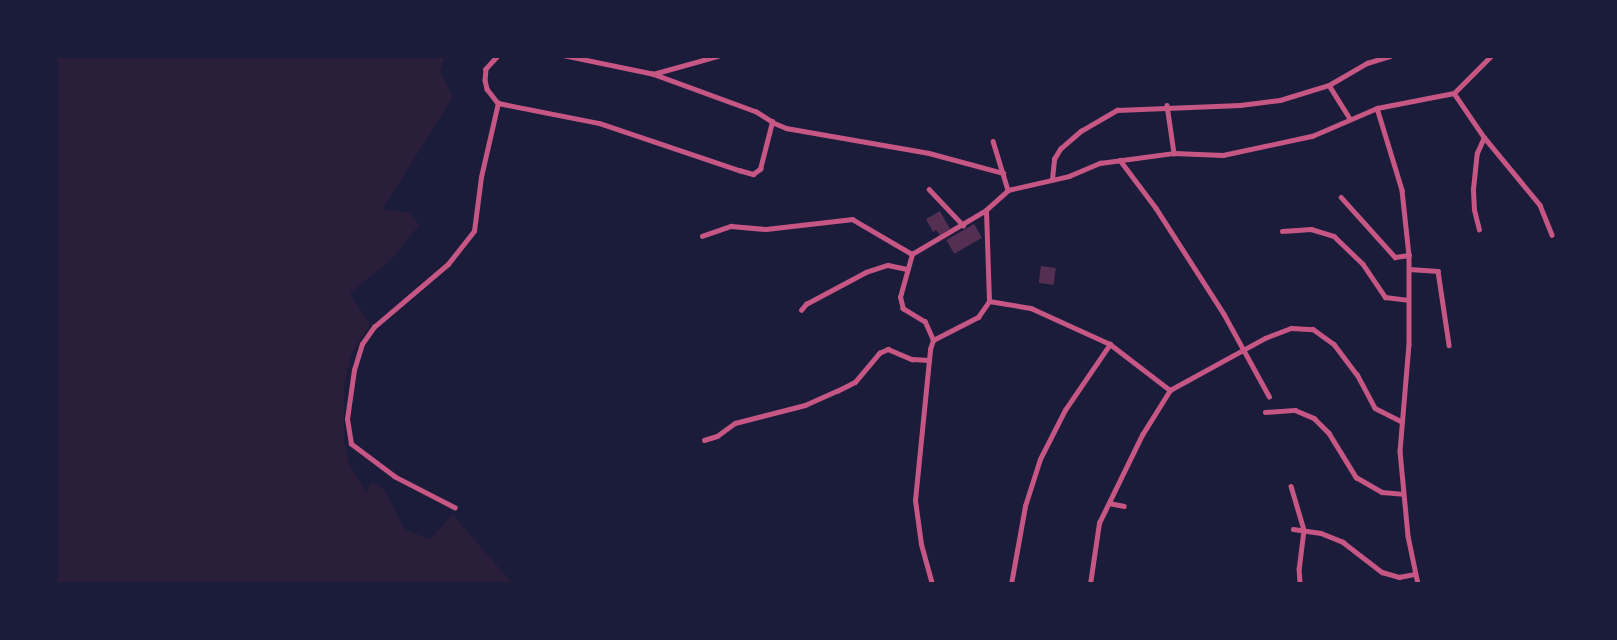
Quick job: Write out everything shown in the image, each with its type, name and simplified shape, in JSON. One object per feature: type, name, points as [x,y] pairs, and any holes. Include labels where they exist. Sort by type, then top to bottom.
[{"type":"street","points":[[498,56],[486,69],[485,80],[487,89],[498,103],[599,123],[753,174],[760,169],[772,122]]},
{"type":"street","points":[[565,56],[652,74],[713,95],[786,128],[929,153],[1003,173]]},
{"type":"street","points":[[652,74],[718,56]]},
{"type":"street","points":[[1052,179],[1054,159],[1060,149],[1081,131],[1117,110],[1167,105],[1240,105],[1280,100],[1329,85],[1367,63],[1390,56]]},
{"type":"street","points":[[930,583],[915,500],[933,340],[925,322],[903,309],[900,297],[912,254],[986,211],[1008,190],[1120,160],[1174,153],[1223,155],[1312,136],[1377,108],[1454,93],[1492,56]]},
{"type":"street","points":[[1329,85],[1350,119]]},
{"type":"street","points":[[1454,93],[1484,137],[1540,205],[1552,235]]},
{"type":"street","points":[[455,508],[395,477],[351,444],[347,419],[354,370],[362,344],[374,327],[448,264],[474,231],[481,177],[498,103]]},
{"type":"street","points":[[1167,105],[1174,153]]},
{"type":"street","points":[[1377,108],[1402,190],[1409,254],[1409,344],[1400,451],[1403,494],[1418,584]]},
{"type":"street","points":[[1479,230],[1473,189],[1477,153],[1484,137]]},
{"type":"street","points":[[993,141],[1008,190]]},
{"type":"street","points":[[1120,160],[1156,208],[1245,350],[1269,396]]},
{"type":"street","points":[[929,189],[962,225]]},
{"type":"street","points":[[1341,197],[1395,257],[1409,254]]},
{"type":"street","points":[[933,340],[978,317],[989,301],[986,211]]},
{"type":"street","points":[[702,236],[731,226],[766,229],[852,219],[912,254]]},
{"type":"street","points":[[1282,231],[1311,229],[1334,236],[1363,264],[1385,297],[1409,300]]},
{"type":"street","points":[[802,310],[806,304],[866,272],[888,265],[906,269]]},
{"type":"street","points":[[1409,269],[1438,271],[1450,345]]},
{"type":"street","points":[[989,301],[1031,308],[1110,344],[1170,390]]},
{"type":"street","points":[[1090,584],[1099,523],[1142,435],[1170,390],[1245,350],[1291,328],[1313,329],[1334,344],[1357,374],[1375,408],[1402,422]]},
{"type":"street","points":[[1011,584],[1025,506],[1041,459],[1065,410],[1110,344]]},
{"type":"street","points":[[704,440],[718,436],[735,423],[804,405],[855,382],[879,352],[888,349],[912,359],[929,360]]},
{"type":"street","points":[[1265,412],[1295,410],[1314,418],[1329,433],[1356,477],[1382,492],[1403,494]]},
{"type":"street","points":[[1291,486],[1304,530],[1300,584]]},
{"type":"street","points":[[1109,503],[1124,506]]},
{"type":"street","points":[[1293,529],[1343,542],[1382,572],[1399,577],[1415,574]]},
{"type":"shaded area","points":[[56,56],[445,56],[440,71],[453,97],[382,210],[408,212],[419,225],[392,259],[350,293],[370,325],[351,355],[344,387],[344,441],[349,463],[366,493],[371,482],[385,490],[405,530],[430,539],[453,515],[513,584],[56,584]]},
{"type":"building","points":[[940,211],[950,229],[940,235],[936,230],[933,232],[926,219]]},
{"type":"building","points":[[974,224],[982,238],[954,254],[946,240]]},
{"type":"building","points":[[1041,266],[1056,268],[1053,285],[1039,283]]}]
